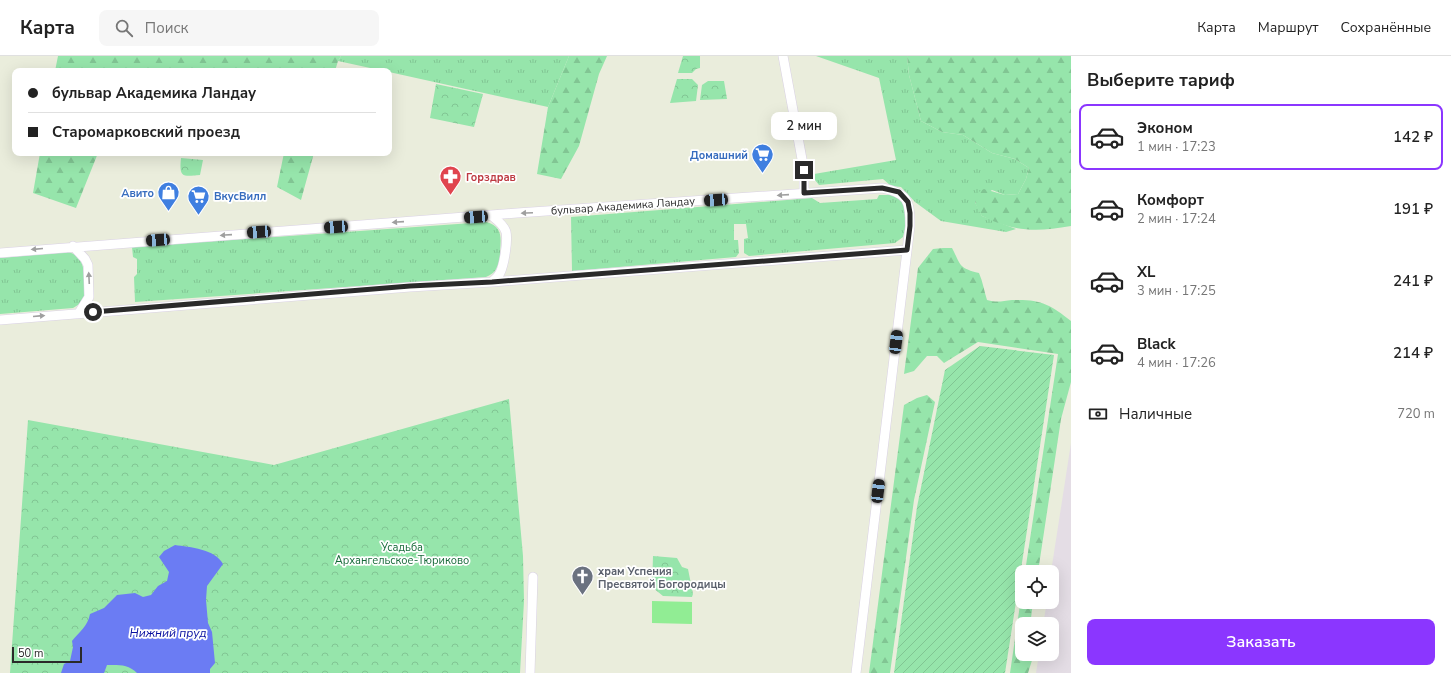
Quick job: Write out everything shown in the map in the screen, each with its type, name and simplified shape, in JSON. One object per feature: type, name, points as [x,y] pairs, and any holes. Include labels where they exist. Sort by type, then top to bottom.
[{"type":"street","points":[[783,56],[804,170],[804,193]]},
{"type":"street","name":"бульвар Академика Ландау","points":[[0,253],[73,246],[804,193],[882,188],[899,192],[908,202],[910,226],[856,673]]},
{"type":"street","points":[[492,216],[503,227],[506,233],[507,242],[502,268],[497,278],[492,282]]},
{"type":"street","points":[[73,246],[86,258],[88,266],[89,297],[79,313]]},
{"type":"street","points":[[0,320],[410,286],[492,282],[907,250]]},
{"type":"street","points":[[530,673],[533,577]]},
{"type":"shaded area","points":[[1071,443],[1071,673],[1036,673],[1038,661],[1059,661],[1059,617],[1044,617],[1046,609],[1059,609],[1059,565],[1052,565]]},
{"type":"green space","points":[[58,56],[341,56],[336,68],[56,68]]},
{"type":"green space","points":[[341,56],[569,56],[548,107],[392,73],[392,68],[370,68],[338,61]]},
{"type":"green space","points":[[569,56],[607,56],[599,74],[579,146],[561,179],[537,174],[548,107]]},
{"type":"green space","points":[[683,56],[700,56],[700,68],[696,69],[692,73],[678,73]]},
{"type":"green space","points":[[816,56],[907,56],[909,75],[921,121],[942,132],[963,135],[992,153],[1015,159],[1029,168],[1026,179],[1018,194],[1005,195],[992,190],[975,202],[982,216],[1016,229],[1006,232],[941,221],[915,202],[901,187],[891,186],[883,179],[819,185],[815,180],[814,174],[896,160],[879,78]]},
{"type":"green space","points":[[907,56],[1071,56],[1071,226],[1036,230],[1015,228],[982,216],[975,201],[979,191],[984,189],[1005,195],[1018,194],[1026,179],[1029,168],[1015,159],[992,153],[963,135],[942,132],[921,121],[909,75]]},
{"type":"green space","points":[[677,79],[692,79],[698,85],[696,101],[670,103]]},
{"type":"green space","points":[[708,81],[724,81],[727,99],[700,100],[702,85]]},
{"type":"green space","points":[[436,84],[483,94],[474,127],[430,118]]},
{"type":"green space","points":[[39,156],[97,156],[76,208],[33,193]]},
{"type":"green space","points":[[283,156],[313,156],[301,200],[277,187]]},
{"type":"green space","points":[[181,158],[203,160],[200,175],[186,176],[183,174],[181,172]]},
{"type":"green space","points":[[879,195],[894,195],[904,203],[907,220],[903,237],[895,243],[749,256],[744,253],[744,239],[748,238],[746,224],[734,224],[734,240],[738,240],[739,253],[736,257],[572,271],[571,217],[812,198],[820,203],[877,199]]},
{"type":"green space","points":[[486,222],[496,226],[500,233],[501,242],[499,264],[491,275],[486,277],[135,302],[134,277],[137,274],[137,259],[133,257],[132,247]]},
{"type":"green space","points":[[952,248],[961,265],[967,269],[979,273],[987,300],[997,302],[1030,300],[1057,310],[1071,321],[1071,382],[1061,419],[1039,565],[1026,565],[1058,354],[978,342],[944,363],[937,356],[927,356],[914,371],[904,374],[918,268],[933,249]]},
{"type":"green space","points":[[68,252],[79,258],[83,266],[85,291],[83,300],[80,303],[73,308],[0,314],[0,258]]},
{"type":"green space","points":[[980,346],[1054,355],[1022,565],[1015,565],[1015,608],[1005,673],[894,673],[917,507],[945,370]]},
{"type":"green space","points":[[927,395],[935,402],[914,500],[890,673],[869,673],[904,405],[917,398]]},
{"type":"green space","name":"Усадьба Архангельское-Тюриково","points":[[509,399],[523,556],[524,601],[520,673],[10,673],[28,420],[274,465]]},
{"type":"green space","points":[[653,556],[677,558],[682,567],[688,569],[693,594],[692,597],[663,596],[652,587]]},
{"type":"green space","points":[[652,601],[692,602],[692,624],[652,623]]},
{"type":"green space","points":[[1019,609],[1032,609],[1031,617],[1018,617]]},
{"type":"green space","points":[[1015,639],[1015,661],[1032,661],[1028,673],[1010,673]]},
{"type":"water","name":"Нижний пруд","points":[[175,545],[195,548],[208,552],[219,559],[223,564],[207,586],[206,600],[208,623],[212,632],[215,663],[210,669],[210,673],[137,673],[127,667],[107,665],[104,673],[61,673],[64,664],[70,661],[73,647],[72,641],[85,625],[90,614],[104,608],[117,595],[135,593],[143,597],[151,595],[158,586],[167,581],[169,572],[159,557],[164,551]]},
{"type":"place","name":"Домашний","points":[[763,174]]},
{"type":"place","name":"Горздрав","points":[[451,196]]},
{"type":"place","name":"Авито","points":[[169,212]]},
{"type":"place","name":"ВкусВилл","points":[[199,216]]},
{"type":"place","name":"храм Успения Пресвятой Богородицы","points":[[583,596]]},
{"type":"route","points":[[93,312],[315,295],[410,286],[492,282],[528,278],[907,250],[910,213],[908,202],[899,192],[882,188],[804,193],[804,170]]}]
